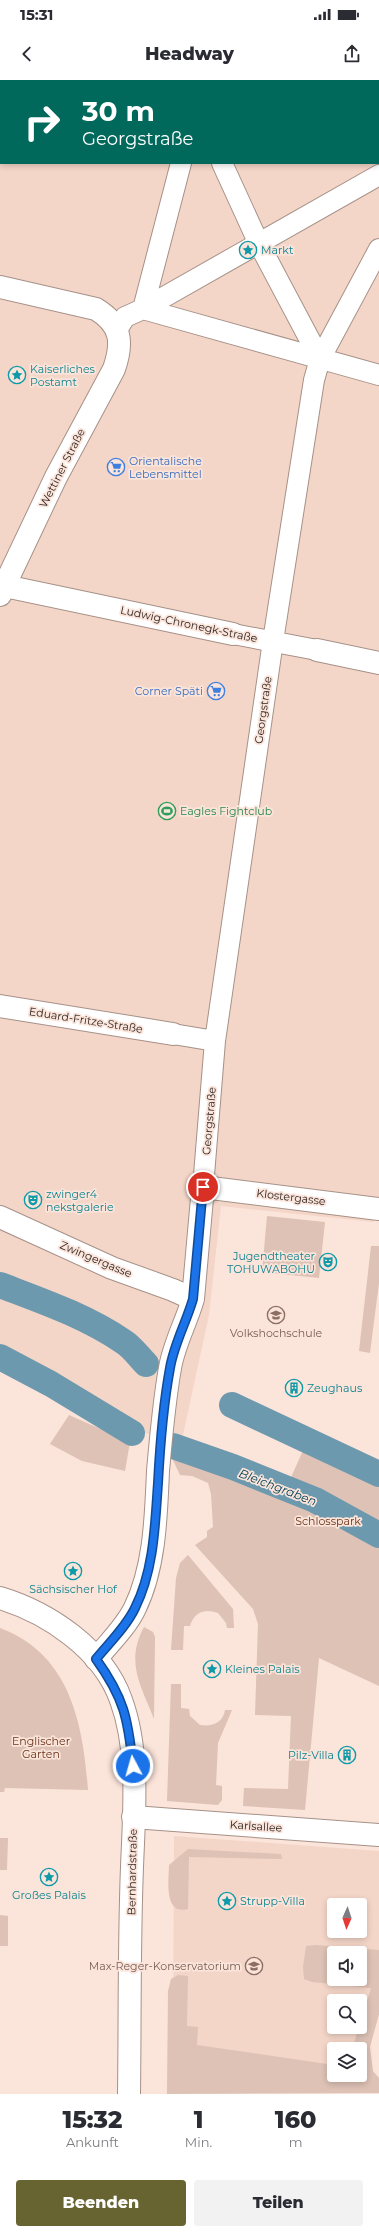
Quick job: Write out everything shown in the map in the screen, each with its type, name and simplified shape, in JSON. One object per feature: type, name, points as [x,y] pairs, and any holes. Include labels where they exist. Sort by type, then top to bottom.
[{"type":"street","points":[[126,324],[181,164]]},
{"type":"street","points":[[222,164],[259,244],[320,359]]},
{"type":"street","points":[[126,324],[259,244],[379,175]]},
{"type":"street","points":[[320,359],[379,248]]},
{"type":"street","points":[[0,287],[96,309],[126,324],[320,359],[379,375]]},
{"type":"street","name":"Wettiner Straße","points":[[1,588],[56,477],[114,369],[126,324]]},
{"type":"street","name":"Georgstraße","points":[[96,1659],[127,1622],[143,1588],[154,1533],[162,1428],[168,1376],[176,1340],[188,1316],[193,1299],[215,1041],[273,641],[314,380],[320,359]]},
{"type":"street","name":"Ludwig-Chronegk-Straße","points":[[1,588],[379,663]]},
{"type":"street","name":"Eduard-Fritze-Straße","points":[[0,1006],[173,1034]]},
{"type":"street","points":[[173,1034],[215,1041]]},
{"type":"street","name":"Klostergasse","points":[[203,1187],[379,1209]]},
{"type":"street","name":"Zwingergasse","points":[[0,1217],[112,1268],[173,1290],[193,1299]]},
{"type":"street","name":"Bernhardstraße","points":[[0,1598],[46,1616],[70,1635],[96,1659],[111,1680],[121,1699],[130,1730],[133,1766],[134,1817],[129,2094]]},
{"type":"street","name":"Karlsallee","points":[[134,1817],[379,1835]]},
{"type":"shaded area","points":[[0,164],[379,164],[379,1207],[373,1222],[221,1206],[209,1315],[181,1444],[129,1428],[41,1375],[0,1354]]},
{"type":"shaded area","name":"Max-Reger-Konservatorium","points":[[174,1836],[379,1851],[379,2014],[367,2054],[367,2042],[327,2042],[327,2082],[358,2082],[356,2090],[173,2054]]},
{"type":"green space","points":[[267,1216],[325,1222],[319,1278],[262,1272]]},
{"type":"green space","points":[[371,1246],[379,1246],[379,1283],[370,1353],[359,1351]]},
{"type":"green space","points":[[69,1415],[130,1442],[125,1471],[82,1461],[50,1444]]},
{"type":"green space","name":"Schlosspark","points":[[331,1442],[379,1464],[379,1686],[319,1658],[305,1810],[243,1806],[244,1788],[288,1789],[291,1716],[255,1715],[258,1624],[253,1609],[195,1545],[207,1537],[207,1531],[213,1527],[211,1494],[208,1483],[192,1476],[180,1475],[172,1458],[172,1453],[284,1493],[305,1446],[324,1455]]},
{"type":"green space","points":[[188,1555],[233,1609],[234,1628],[227,1628],[226,1623],[218,1613],[209,1611],[201,1612],[194,1617],[190,1626],[184,1626],[183,1650],[171,1650],[176,1578],[180,1563]]},
{"type":"green space","points":[[144,1627],[153,1632],[155,1637],[154,1719],[140,1685],[135,1663],[138,1640]]},
{"type":"green space","name":"Englischer Garten","points":[[0,1628],[24,1640],[43,1655],[57,1673],[68,1694],[76,1716],[82,1740],[88,1790],[5,1788],[4,1792],[0,1792]]},
{"type":"green space","points":[[171,1684],[181,1684],[181,1708],[189,1709],[190,1716],[200,1725],[213,1725],[222,1718],[225,1710],[232,1710],[218,1743],[216,1785],[222,1786],[222,1800],[218,1805],[167,1801]]},
{"type":"green space","points":[[0,1838],[8,1838],[7,1870],[0,1870]]},
{"type":"green space","points":[[188,1849],[281,1854],[282,1859],[189,1857],[188,1909],[180,1910],[174,1907],[169,1895],[169,1865]]},
{"type":"green space","points":[[0,1915],[8,1916],[8,1946],[0,1946]]},
{"type":"green space","points":[[316,1945],[329,1946],[327,1946],[327,1984],[312,1982],[304,1979],[303,1967],[306,1946]]},
{"type":"green space","points":[[367,1949],[379,1950],[379,2014],[370,2047],[373,2071],[379,2078],[379,2093],[167,2094],[168,1991],[171,1979],[178,1975],[188,1976],[187,2026],[198,2027],[197,2045],[327,2064],[327,2082],[367,2082],[367,2042],[354,2042],[357,2034],[367,2034],[367,2001],[371,1988],[351,1986],[367,1986]]},
{"type":"waterway","name":"Bleichgraben","points":[[0,1285],[64,1310],[94,1324],[127,1344],[146,1364]]},
{"type":"waterway","name":"Bleichgraben","points":[[0,1357],[51,1384],[132,1433]]},
{"type":"waterway","name":"Bleichgraben","points":[[232,1405],[379,1474]]},
{"type":"waterway","name":"Bleichgraben","points":[[173,1446],[233,1467],[315,1500],[379,1535]]},
{"type":"place","name":"Markt","points":[[248,250]]},
{"type":"place","name":"Kaiserliches Postamt","points":[[17,375]]},
{"type":"place","name":"Orientalische Lebensmittel","points":[[116,467]]},
{"type":"place","name":"Corner Späti","points":[[216,691]]},
{"type":"place","name":"Eagles Fightclub","points":[[167,811]]},
{"type":"place","name":"zwinger4 nekstgalerie","points":[[33,1200]]},
{"type":"place","name":"Jugendtheater TOHUWABOHU","points":[[328,1262]]},
{"type":"place","name":"Volkshochschule","points":[[276,1315]]},
{"type":"place","name":"Zeughaus","points":[[294,1388]]},
{"type":"place","name":"Sächsischer Hof","points":[[73,1571]]},
{"type":"place","name":"Kleines Palais","points":[[212,1669]]},
{"type":"place","name":"Pilz-Villa","points":[[347,1755]]},
{"type":"place","name":"Großes Palais","points":[[49,1877]]},
{"type":"place","name":"Strupp-Villa","points":[[227,1901]]},
{"type":"place","name":"Max-Reger-Konservatorium","points":[[254,1966]]},
{"type":"route","points":[[133,1766],[130,1730],[121,1699],[111,1680],[96,1659],[127,1622],[143,1588],[154,1533],[168,1376],[176,1340],[188,1316],[193,1299],[203,1187]]}]
